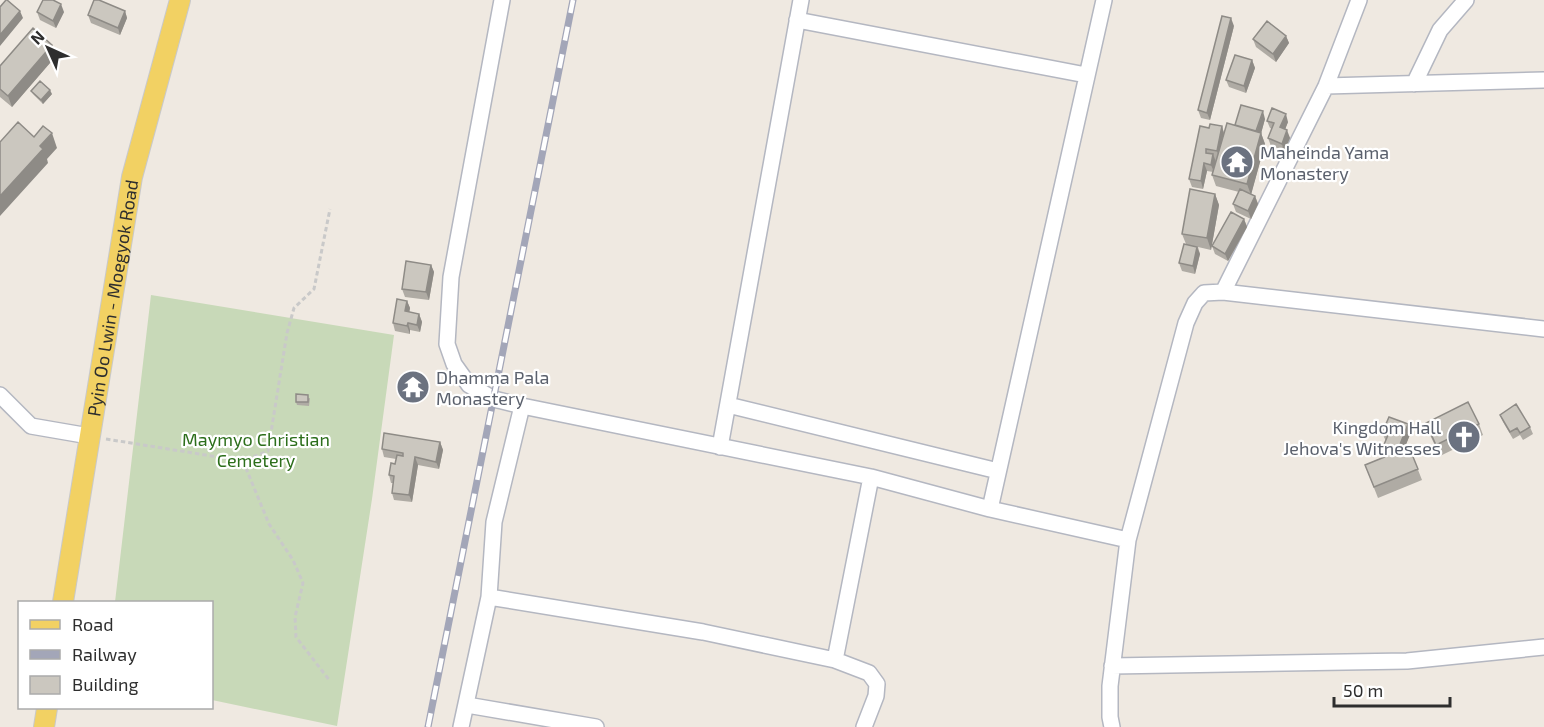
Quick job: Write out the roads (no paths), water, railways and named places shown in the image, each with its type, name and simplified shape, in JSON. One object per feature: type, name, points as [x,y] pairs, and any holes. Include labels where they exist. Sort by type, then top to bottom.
[{"type":"main road","name":"Pyin Oo Lwin - Moegyok Road","points":[[63,601],[132,177],[180,0]]},
{"type":"main road","points":[[44,727],[47,709]]},
{"type":"street","points":[[502,0],[451,277],[447,344],[454,364],[469,385],[494,399],[522,406],[871,477],[990,509],[1128,540]]},
{"type":"street","points":[[720,447],[801,0]]},
{"type":"street","points":[[990,509],[1104,0]]},
{"type":"street","points":[[1223,292],[1326,86],[1359,0]]},
{"type":"street","points":[[1414,84],[1440,30],[1466,0]]},
{"type":"street","points":[[797,20],[1086,75]]},
{"type":"street","points":[[1326,86],[1544,80]]},
{"type":"street","points":[[1112,727],[1110,717],[1112,666],[1128,540],[1186,323],[1194,303],[1204,293],[1223,292],[1544,329]]},
{"type":"street","points":[[0,395],[31,426],[89,436]]},
{"type":"street","points":[[728,405],[998,471]]},
{"type":"street","points":[[461,727],[489,597],[494,522],[522,406]]},
{"type":"street","points":[[835,660],[871,477]]},
{"type":"street","points":[[489,597],[703,632],[835,660],[869,673],[877,684],[876,696],[864,727]]},
{"type":"street","points":[[1112,666],[1407,661],[1544,647]]},
{"type":"street","points":[[467,705],[596,727]]},
{"type":"railway","points":[[428,727],[573,0]]},
{"type":"place","name":"Maheinda Yama Monastery","points":[[1237,162]]},
{"type":"place","name":"Dhamma Pala Monastery","points":[[413,387]]},
{"type":"place","name":"Kingdom Hall Jehova's Witnesses","points":[[1464,437]]},
{"type":"park label","name":"Maymyo Christian Cemetery","points":[[256,449]]}]
